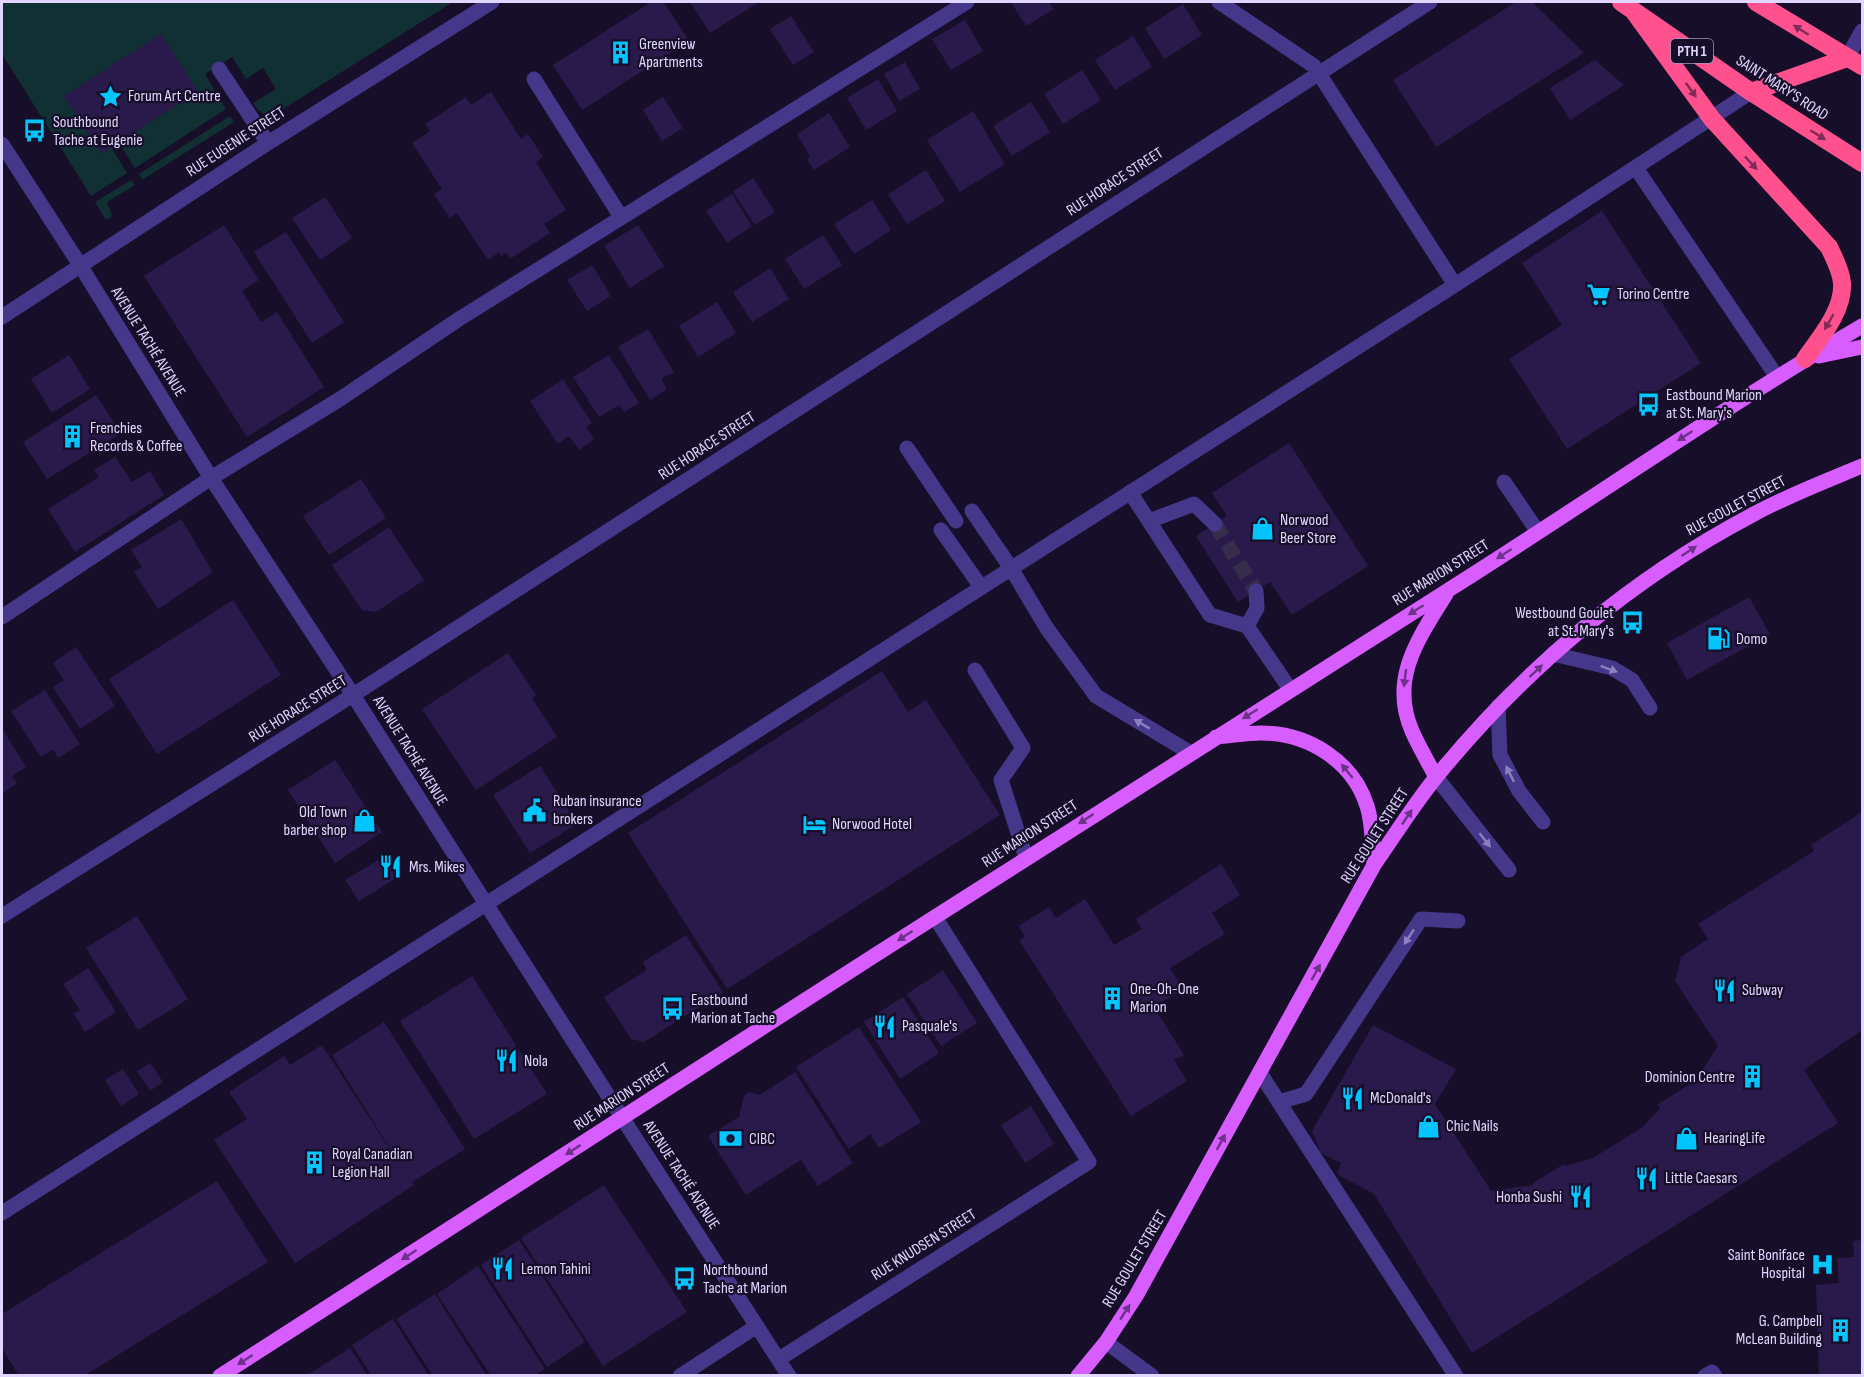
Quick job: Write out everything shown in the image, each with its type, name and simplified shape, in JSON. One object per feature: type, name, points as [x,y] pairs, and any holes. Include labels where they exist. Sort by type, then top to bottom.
[{"type":"highway","points":[[1756,2],[1855,62]]},
{"type":"highway","points":[[1627,5],[1712,119],[1829,247],[1838,266],[1842,283],[1839,303],[1831,320],[1805,359]]},
{"type":"highway","name":"SAINT MARY'S ROAD","points":[[1627,5],[1751,92],[1863,163]]},
{"type":"highway","points":[[1751,92],[1855,62]]},
{"type":"main road","name":"RUE MARION STREET","points":[[220,1376],[1189,752],[1449,589],[1805,359],[1863,326]]},
{"type":"main road","points":[[1805,359],[1863,347]]},
{"type":"main road","name":"RUE GOULET STREET","points":[[1078,1376],[1106,1342],[1136,1296],[1374,865],[1436,777],[1498,706],[1553,654],[1607,609],[1696,547],[1755,513],[1863,466]]},
{"type":"main road","points":[[1436,777],[1412,730],[1405,708],[1404,688],[1407,665],[1416,645],[1449,589]]},
{"type":"main road","points":[[1212,738],[1262,733],[1315,746],[1336,758],[1360,789],[1368,808],[1374,865]]},
{"type":"street","name":"RUE EUGENIE STREET","points":[[2,317],[268,143],[492,2]]},
{"type":"street","points":[[2,616],[211,478],[340,399],[459,319],[967,2]]},
{"type":"street","points":[[1219,2],[1314,66],[1455,285]]},
{"type":"street","name":"RUE HORACE STREET","points":[[2,916],[353,695],[1430,2]]},
{"type":"street","points":[[1855,62],[1863,31]]},
{"type":"street","points":[[219,69],[268,143]]},
{"type":"street","points":[[534,79],[621,218]]},
{"type":"street","points":[[2,1213],[1455,285],[1751,92]]},
{"type":"street","name":"AVENUE TACHÉ AVENUE","points":[[2,144],[80,265],[211,478],[353,695],[622,1119],[789,1376]]},
{"type":"street","points":[[1636,168],[1777,377]]},
{"type":"street","points":[[907,448],[956,521]]},
{"type":"street","points":[[1504,482],[1538,532]]},
{"type":"street","points":[[1130,492],[1210,615],[1247,626],[1290,689]]},
{"type":"street","points":[[1149,520],[1194,504],[1215,524]]},
{"type":"street","points":[[972,511],[1011,568],[1046,627],[1096,696],[1189,752]]},
{"type":"street","points":[[941,530],[981,587]]},
{"type":"street","points":[[1247,626],[1257,608],[1256,591]]},
{"type":"street","points":[[1553,654],[1612,668],[1632,680],[1650,708]]},
{"type":"street","points":[[975,670],[1023,748],[1001,780],[1026,858]]},
{"type":"street","points":[[1498,706],[1500,755],[1519,791],[1543,822]]},
{"type":"street","points":[[1436,777],[1509,870]]},
{"type":"street","name":"RUE KNUDSEN STREET","points":[[778,1359],[1089,1162],[935,917]]},
{"type":"street","points":[[1279,1102],[1306,1094],[1421,919],[1458,921]]},
{"type":"street","points":[[1260,1073],[1456,1376]]},
{"type":"street","points":[[680,1376],[757,1326]]},
{"type":"street","points":[[1106,1342],[1152,1376]]},
{"type":"street","points":[[1706,1376],[1712,1372],[1715,1376]]},
{"type":"green space","points":[[2,2],[453,2],[272,116],[261,112],[253,103],[276,89],[263,68],[246,79],[232,57],[205,74],[226,109],[135,168],[119,143],[111,147],[127,173],[91,196],[2,54]]},
{"type":"green space","points":[[230,116],[234,122],[142,180],[139,174]]},
{"type":"green space","points":[[131,180],[135,185],[107,202],[112,216],[106,220],[95,202]]},
{"type":"building","name":"Greenview Apartments","points":[[651,2],[664,2],[689,41],[582,110],[553,65]]},
{"type":"building","points":[[690,2],[759,2],[710,33]]},
{"type":"building","points":[[1011,2],[1049,2],[1054,9],[1026,26]]},
{"type":"building","points":[[1516,2],[1532,2],[1584,53],[1436,147],[1393,80]]},
{"type":"building","points":[[1183,4],[1202,35],[1164,59],[1145,28]]},
{"type":"building","points":[[791,16],[814,52],[793,65],[770,29]]},
{"type":"building","points":[[965,20],[983,51],[951,70],[932,39]]},
{"type":"building","points":[[161,34],[198,92],[101,153],[64,96]]},
{"type":"building","points":[[1133,36],[1152,67],[1115,90],[1095,60]]},
{"type":"building","points":[[1595,60],[1624,85],[1570,120],[1550,88]]},
{"type":"building","points":[[905,62],[920,89],[899,101],[884,74]]},
{"type":"building","points":[[1082,70],[1101,100],[1063,124],[1044,94]]},
{"type":"building","points":[[878,79],[897,111],[866,130],[847,98]]},
{"type":"building","points":[[491,92],[521,139],[528,134],[543,157],[536,162],[566,210],[544,224],[550,233],[510,259],[506,253],[501,256],[499,252],[488,260],[457,213],[450,218],[434,194],[442,189],[412,143],[430,131],[425,124],[466,97],[471,105]]},
{"type":"building","points":[[663,97],[683,128],[662,141],[643,110]]},
{"type":"building","points":[[1031,102],[1050,132],[1012,156],[993,126]]},
{"type":"building","points":[[973,111],[1005,164],[960,192],[927,140]]},
{"type":"building","points":[[829,113],[850,147],[814,170],[807,159],[810,156],[797,134]]},
{"type":"building","points":[[926,170],[945,201],[907,224],[888,194]]},
{"type":"building","points":[[753,178],[775,212],[755,225],[733,192]]},
{"type":"building","points":[[732,194],[752,226],[727,243],[706,211]]},
{"type":"building","points":[[325,197],[352,238],[320,260],[292,218]]},
{"type":"building","points":[[872,200],[891,230],[854,254],[834,224]]},
{"type":"building","name":"Torino Centre","points":[[1602,211],[1701,363],[1567,449],[1509,359],[1562,325],[1522,263]]},
{"type":"building","points":[[224,225],[259,280],[242,291],[261,322],[277,312],[324,387],[247,437],[144,276]]},
{"type":"building","points":[[638,225],[664,266],[630,288],[604,246]]},
{"type":"building","points":[[286,232],[344,322],[312,343],[254,252]]},
{"type":"building","points":[[823,235],[842,265],[804,289],[785,259]]},
{"type":"building","points":[[592,265],[611,296],[587,311],[567,280]]},
{"type":"building","points":[[770,268],[789,299],[752,322],[733,292]]},
{"type":"building","points":[[717,302],[736,333],[698,357],[679,326]]},
{"type":"building","points":[[648,329],[674,372],[661,379],[667,389],[650,400],[618,347]]},
{"type":"building","points":[[69,355],[90,389],[52,413],[31,379]]},
{"type":"building","points":[[609,355],[639,403],[624,412],[619,405],[599,417],[573,377]]},
{"type":"building","points":[[563,379],[592,423],[586,427],[594,439],[579,450],[569,436],[558,444],[530,401]]},
{"type":"building","name":"Frenchies Records & Coffee","points":[[96,395],[121,433],[47,479],[23,442]]},
{"type":"building","points":[[1289,443],[1368,566],[1292,615],[1270,582],[1238,602],[1196,536],[1227,516],[1212,493]]},
{"type":"building","points":[[115,457],[132,482],[150,471],[164,495],[75,552],[48,509],[99,477],[94,470]]},
{"type":"building","points":[[361,479],[386,518],[329,555],[303,516]]},
{"type":"building","points":[[181,519],[213,572],[158,609],[134,572],[142,567],[131,550]]},
{"type":"building","points":[[389,527],[424,580],[376,612],[362,610],[332,565]]},
{"type":"building","name":"Domo","points":[[1749,597],[1770,634],[1687,680],[1667,643]]},
{"type":"building","points":[[233,600],[281,675],[157,754],[109,679]]},
{"type":"building","points":[[76,647],[115,706],[80,729],[53,687],[64,680],[53,663]]},
{"type":"building","points":[[508,653],[536,695],[532,698],[557,737],[476,790],[422,709]]},
{"type":"building","name":"Norwood Hotel","points":[[882,671],[908,712],[926,700],[1000,815],[727,989],[628,833]]},
{"type":"building","points":[[45,690],[80,744],[58,758],[53,749],[41,757],[11,711]]},
{"type":"building","points":[[2,728],[26,767],[12,776],[17,783],[2,794]]},
{"type":"building","points":[[335,760],[382,832],[335,863],[288,790]]},
{"type":"building","name":"Ruban insurance brokers","points":[[540,766],[577,824],[530,853],[493,795]]},
{"type":"building","name":"Dominion Centre","points":[[1862,812],[1862,1030],[1804,1070],[1838,1123],[1472,1353],[1374,1194],[1337,1174],[1341,1163],[1321,1153],[1312,1131],[1373,1025],[1456,1069],[1435,1104],[1491,1191],[1533,1185],[1564,1164],[1566,1166],[1593,1158],[1643,1127],[1660,1108],[1657,1105],[1690,1084],[1692,1086],[1718,1046],[1675,981],[1681,957],[1708,939],[1698,924],[1814,851],[1811,845]]},
{"type":"building","points":[[388,854],[401,875],[359,901],[345,880]]},
{"type":"building","name":"One-Oh-One Marion","points":[[1221,864],[1240,895],[1212,913],[1225,934],[1170,968],[1183,989],[1154,1007],[1184,1055],[1174,1060],[1187,1081],[1131,1116],[1019,940],[1025,937],[1019,926],[1049,907],[1056,918],[1085,899],[1114,945],[1142,929],[1136,919]]},
{"type":"building","points":[[137,916],[188,999],[138,1030],[86,948]]},
{"type":"building","points":[[686,935],[723,992],[644,1042],[631,1039],[604,997],[647,970],[643,962]]},
{"type":"building","points":[[88,968],[116,1012],[85,1032],[74,1014],[80,1010],[63,984]]},
{"type":"building","points":[[943,970],[977,1023],[941,1046],[907,994]]},
{"type":"building","points":[[472,976],[547,1094],[474,1139],[400,1021]]},
{"type":"building","points":[[903,997],[939,1053],[900,1079],[864,1022]]},
{"type":"building","name":"Royal Canadian Legion Hall","points":[[384,1022],[465,1149],[412,1182],[414,1185],[295,1263],[214,1140],[247,1119],[229,1092],[284,1056],[290,1065],[322,1045],[404,1171],[332,1055]]},
{"type":"building","points":[[859,1027],[921,1122],[879,1148],[870,1134],[849,1149],[796,1067]]},
{"type":"building","points":[[150,1063],[163,1082],[150,1091],[137,1071]]},
{"type":"building","points":[[123,1069],[139,1094],[121,1106],[105,1080]]},
{"type":"building","points":[[795,1072],[853,1163],[818,1186],[801,1160],[746,1195],[708,1136],[739,1117],[744,1096],[749,1092],[760,1095]]},
{"type":"building","points":[[1031,1106],[1054,1144],[1025,1163],[1001,1125]]},
{"type":"building","points":[[217,1181],[268,1262],[84,1376],[19,1376],[2,1348],[2,1314]]},
{"type":"building","points":[[604,1185],[687,1312],[603,1366],[521,1238]]},
{"type":"building","points":[[519,1240],[585,1342],[547,1367],[481,1265]]},
{"type":"building","name":"G. Campbell McLean Building","points":[[1862,1240],[1862,1376],[1819,1376],[1816,1285],[1839,1283],[1837,1258],[1854,1257],[1853,1241]]},
{"type":"building","points":[[478,1266],[545,1369],[534,1376],[491,1376],[437,1294]]},
{"type":"building","points":[[435,1294],[487,1376],[433,1376],[396,1319]]},
{"type":"building","points":[[393,1319],[429,1376],[372,1376],[352,1345]]},
{"type":"building","points":[[350,1348],[368,1376],[310,1376],[309,1374]]},
{"type":"tunnel","points":[[1215,524],[1256,591]]},
{"type":"place","name":"Greenview Apartments","points":[[621,53]]},
{"type":"place","name":"Forum Art Centre","points":[[110,96]]},
{"type":"place","name":"Southbound Tache at Eugenie","points":[[35,131]]},
{"type":"place","name":"Torino Centre","points":[[1599,294]]},
{"type":"place","name":"Eastbound Marion at St. Mary's","points":[[1648,404]]},
{"type":"place","name":"Frenchies Records & Coffee","points":[[72,437]]},
{"type":"place","name":"Norwood Beer Store","points":[[1262,529]]},
{"type":"place","name":"Westbound Goulet at St. Mary's","points":[[1632,622]]},
{"type":"place","name":"Domo","points":[[1718,639]]},
{"type":"place","name":"Ruban insurance brokers","points":[[535,810]]},
{"type":"place","name":"Old Town barber shop","points":[[365,821]]},
{"type":"place","name":"Norwood Hotel","points":[[814,824]]},
{"type":"place","name":"Mrs. Mikes","points":[[391,867]]},
{"type":"place","name":"Subway","points":[[1724,990]]},
{"type":"place","name":"One-Oh-One Marion","points":[[1112,998]]},
{"type":"place","name":"Eastbound Marion at Tache","points":[[673,1009]]},
{"type":"place","name":"Pasquale's","points":[[884,1026]]},
{"type":"place","name":"Nola","points":[[506,1061]]},
{"type":"place","name":"Dominion Centre","points":[[1753,1077]]},
{"type":"place","name":"McDonald's","points":[[1352,1098]]},
{"type":"place","name":"Chic Nails","points":[[1428,1126]]},
{"type":"place","name":"HearingLife","points":[[1686,1138]]},
{"type":"place","name":"CIBC","points":[[731,1139]]},
{"type":"place","name":"Royal Canadian Legion Hall","points":[[314,1163]]},
{"type":"place","name":"Little Caesars","points":[[1647,1178]]},
{"type":"place","name":"Honba Sushi","points":[[1580,1197]]},
{"type":"place","name":"Saint Boniface Hospital","points":[[1823,1264]]},
{"type":"place","name":"Lemon Tahini","points":[[503,1269]]},
{"type":"place","name":"Northbound Tache at Marion","points":[[685,1279]]},
{"type":"place","name":"G. Campbell McLean Building","points":[[1840,1330]]}]
